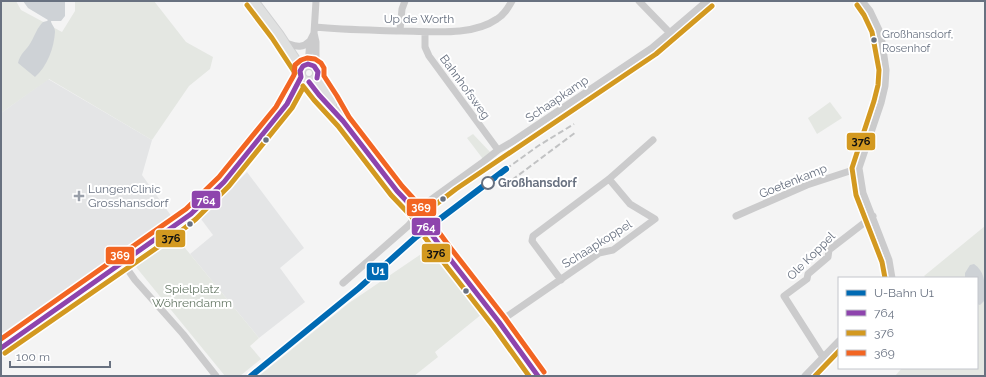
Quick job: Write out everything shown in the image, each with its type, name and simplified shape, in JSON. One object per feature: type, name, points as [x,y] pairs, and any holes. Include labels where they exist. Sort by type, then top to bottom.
[{"type":"main road","points":[[253,1],[308,73]]},
{"type":"main road","points":[[278,34],[289,44],[308,73],[319,95],[343,121],[397,191],[418,213],[443,250],[499,322],[538,376]]},
{"type":"street","points":[[1,348],[177,225],[224,182],[287,104],[308,73],[316,42],[314,30],[316,1]]},
{"type":"street","points":[[400,30],[402,9],[405,1]]},
{"type":"street","name":"Up de Worth","points":[[314,30],[400,30],[425,32],[450,31],[478,27],[496,20],[508,9],[512,1]]},
{"type":"street","points":[[639,1],[670,33]]},
{"type":"street","name":"Schaapkamp","points":[[343,283],[408,226],[429,201],[498,150],[652,48],[707,1]]},
{"type":"street","points":[[862,1],[870,11],[879,30],[886,70],[882,103],[859,168],[863,193],[889,260],[892,277]]},
{"type":"street","points":[[308,73],[310,41],[314,30]]},
{"type":"street","name":"Bahnhofsweg","points":[[425,32],[425,48],[429,56],[498,150]]},
{"type":"street","points":[[289,44],[299,47],[306,45],[310,41]]},
{"type":"street","points":[[561,280],[532,241],[533,236],[609,179],[652,140]]},
{"type":"street","name":"Goetenkamp","points":[[736,216],[807,185],[859,168]]},
{"type":"street","name":"Schaapkoppel","points":[[499,322],[599,253],[613,250],[655,219],[630,204],[609,179]]},
{"type":"street","name":"Ole Koppel","points":[[823,357],[784,296],[807,278],[808,274],[828,257],[829,250],[873,216]]},
{"type":"street","points":[[123,263],[135,280],[183,334],[216,376]]},
{"type":"street","points":[[804,376],[838,342]]},
{"type":"shaded area","points":[[23,1],[65,1],[65,16],[61,21],[51,21],[55,32],[49,57],[43,68],[35,77],[18,63],[20,57],[39,27],[43,22],[48,20],[28,8]]},
{"type":"shaded area","name":"LungenClinic Grosshansdorf","points":[[48,79],[152,140],[142,175],[172,217],[1,341],[1,113]]},
{"type":"shaded area","points":[[247,172],[304,248],[280,268],[305,302],[259,338],[190,254],[213,235],[201,219]]},
{"type":"shaded area","points":[[974,264],[978,267],[983,275],[985,300],[980,305],[978,304],[978,277],[965,277],[965,273],[970,265]]},
{"type":"green space","points":[[1,1],[16,1],[21,10],[62,32],[75,11],[75,1],[154,1],[186,42],[213,57],[210,69],[189,86],[152,140],[49,79],[1,113]]},
{"type":"green space","points":[[830,102],[842,118],[817,134],[808,118]]},
{"type":"green space","points":[[473,134],[491,153],[483,159],[467,138]]},
{"type":"green space","points":[[985,226],[985,376],[895,376],[901,369],[978,369],[978,277],[924,276]]},
{"type":"green space","name":"Spielplatz Wöhrendamm","points":[[176,237],[259,338],[250,346],[261,359],[240,376],[225,376],[136,267]]},
{"type":"green space","points":[[430,248],[482,314],[435,352],[438,357],[414,376],[259,376],[349,303]]},
{"type":"railway","points":[[506,169],[538,146],[574,124]]},
{"type":"railway","points":[[512,180],[576,132]]},
{"type":"metro line","name":"U1","points":[[251,376],[359,288],[416,237],[506,169]]},
{"type":"transit line","name":"376","points":[[247,5],[272,38],[295,73]]},
{"type":"transit line","name":"376","points":[[857,5],[864,15],[872,32],[879,70],[878,85],[874,101],[852,168],[856,195],[882,262],[885,277]]},
{"type":"transit line","name":"376","points":[[423,218],[435,205],[456,189],[656,54],[712,6]]},
{"type":"transit line","name":"369","points":[[1,339],[186,209],[219,177],[276,107],[294,75],[295,65],[301,60],[307,58],[315,59],[321,63],[324,68],[324,76],[349,117],[402,186],[423,209],[544,372]]},
{"type":"transit line","name":"764","points":[[1,348],[191,214],[224,182],[287,104],[301,77],[300,71],[303,66],[308,64],[314,66],[318,72],[317,78]]},
{"type":"transit line","name":"764","points":[[309,82],[343,121],[397,191],[418,213],[443,250],[499,322],[538,376]]},
{"type":"transit line","name":"376","points":[[303,86],[338,126],[391,195],[412,217],[437,254],[493,326],[529,376]]},
{"type":"transit line","name":"376","points":[[5,353],[181,231],[196,219],[229,186],[292,108],[303,88]]},
{"type":"transit line","name":"376","points":[[815,376],[838,352]]},
{"type":"place","name":"Großhansdorf, Rosenhof","points":[[874,40]]},
{"type":"place","name":"Großhansdorf","points":[[488,183]]},
{"type":"place","name":"LungenClinic Grosshansdorf","points":[[79,196]]}]
